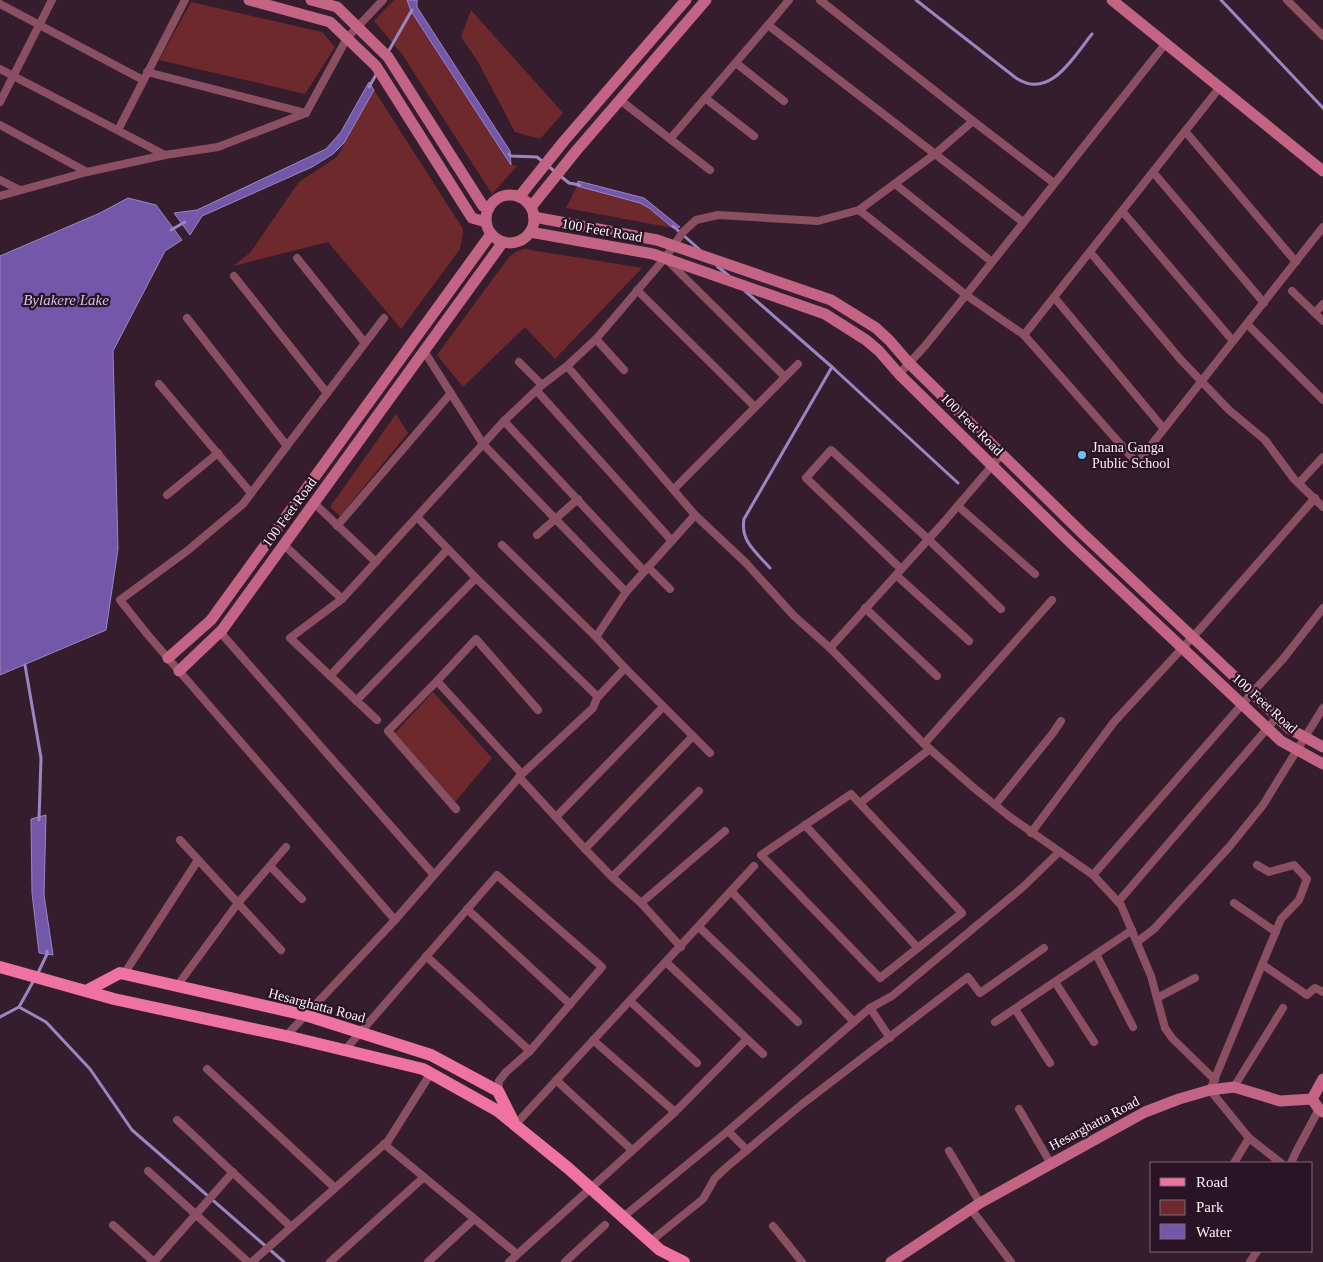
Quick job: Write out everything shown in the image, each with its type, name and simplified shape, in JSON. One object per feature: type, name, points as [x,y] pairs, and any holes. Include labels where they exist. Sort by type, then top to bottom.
[{"type":"main road","points":[[249,0],[326,20],[347,38],[376,66],[472,218],[486,222]]},
{"type":"main road","points":[[311,0],[337,7],[388,57],[483,206],[489,208]]},
{"type":"main road","points":[[520,197],[564,141],[686,0]]},
{"type":"main road","points":[[532,212],[526,201],[520,197],[511,195],[499,198],[489,208],[486,222],[490,234],[503,242],[517,242],[530,232],[532,212],[540,195],[576,150],[706,0]]},
{"type":"main road","points":[[1112,0],[1323,171]]},
{"type":"main road","name":"100 Feet Road","points":[[532,212],[674,245],[831,300],[876,328],[1082,533],[1277,717],[1290,729],[1323,747]]},
{"type":"main road","name":"100 Feet Road","points":[[530,232],[654,254],[825,314],[866,340],[1072,544],[1281,741],[1323,764]]},
{"type":"main road","name":"100 Feet Road","points":[[168,658],[211,620],[490,234]]},
{"type":"main road","name":"100 Feet Road","points":[[179,671],[220,632],[503,242]]},
{"type":"main road","points":[[0,968],[114,999],[286,1036],[422,1069],[498,1111],[660,1250],[684,1262]]},
{"type":"main road","points":[[86,991],[120,973],[124,974]]},
{"type":"main road","name":"Hesarghatta Road","points":[[124,974],[306,1015],[361,1032],[431,1055],[498,1091]]},
{"type":"main road","points":[[1321,1110],[1312,1099],[1323,1079]]},
{"type":"main road","name":"Hesarghatta Road","points":[[891,1262],[975,1206],[1145,1112],[1213,1085],[1234,1087],[1280,1101],[1312,1099]]},
{"type":"main road","points":[[498,1091],[515,1125]]},
{"type":"street","points":[[0,102],[52,0]]},
{"type":"street","points":[[118,130],[185,0]]},
{"type":"street","points":[[0,196],[87,172],[165,155],[218,147],[306,113],[347,38],[383,0]]},
{"type":"street","points":[[670,139],[789,0]]},
{"type":"street","points":[[820,0],[1054,183]]},
{"type":"street","points":[[1287,0],[1323,36]]},
{"type":"street","points":[[0,4],[143,80]]},
{"type":"street","points":[[768,25],[1023,222]]},
{"type":"street","points":[[899,374],[966,295],[1166,43]]},
{"type":"street","points":[[736,62],[784,101]]},
{"type":"street","points":[[0,69],[165,155]]},
{"type":"street","points":[[147,72],[306,113]]},
{"type":"street","points":[[1024,335],[1220,87]]},
{"type":"street","points":[[705,98],[754,136]]},
{"type":"street","points":[[620,100],[710,170]]},
{"type":"street","points":[[377,720],[290,638],[342,599],[504,422],[596,339],[665,258],[683,232],[696,220],[718,215],[818,221],[859,210],[935,154],[973,121]]},
{"type":"street","points":[[0,125],[87,172]]},
{"type":"street","points":[[1185,131],[1296,262]]},
{"type":"street","points":[[1153,172],[1264,302]]},
{"type":"street","points":[[0,180],[20,190]]},
{"type":"street","points":[[895,184],[992,262]]},
{"type":"street","points":[[859,210],[966,295],[1024,335],[1137,463],[1323,227]]},
{"type":"street","points":[[1122,211],[1233,341]]},
{"type":"street","points":[[1090,252],[1181,360],[1229,410],[1265,440],[1299,483],[1323,507]]},
{"type":"street","points":[[297,258],[366,343]]},
{"type":"street","points":[[665,258],[785,377]]},
{"type":"street","points":[[234,276],[328,393]]},
{"type":"street","points":[[637,290],[755,407]]},
{"type":"street","points":[[1292,291],[1323,321]]},
{"type":"street","points":[[1054,297],[1164,429]]},
{"type":"street","points":[[1315,313],[1323,304]]},
{"type":"street","points":[[188,318],[287,446]]},
{"type":"street","points":[[384,318],[243,504],[187,551],[120,600],[179,671],[395,920]]},
{"type":"street","points":[[1247,324],[1323,400]]},
{"type":"street","points":[[596,339],[624,370]]},
{"type":"street","points":[[424,351],[483,444],[626,592]]},
{"type":"street","points":[[519,362],[672,541]]},
{"type":"street","points":[[675,488],[798,364]]},
{"type":"street","points":[[567,366],[695,515],[746,563],[794,616],[830,648],[928,746],[995,805],[1031,833],[1093,875],[1118,902],[1138,942],[1151,976],[1165,1028],[1213,1085],[1249,1138],[1280,1162]]},
{"type":"street","points":[[159,384],[251,493]]},
{"type":"street","points":[[338,526],[451,393]]},
{"type":"street","points":[[504,422],[646,569],[670,589]]},
{"type":"street","points":[[969,640],[898,572],[806,478],[831,450],[1001,609]]},
{"type":"street","points":[[167,495],[218,454]]},
{"type":"street","points":[[830,648],[958,506],[1002,454]]},
{"type":"street","points":[[1299,483],[1323,457]]},
{"type":"street","points":[[1031,833],[1114,722],[1193,637],[1315,498]]},
{"type":"street","points":[[536,535],[578,499]]},
{"type":"street","points":[[314,503],[376,562]]},
{"type":"street","points":[[958,506],[1036,574]]},
{"type":"street","points":[[596,637],[626,592],[695,515]]},
{"type":"street","points":[[417,517],[476,578],[598,696]]},
{"type":"street","points":[[284,545],[342,599]]},
{"type":"street","points":[[502,545],[710,753]]},
{"type":"street","points":[[330,676],[448,549]]},
{"type":"street","points":[[356,701],[476,578]]},
{"type":"street","points":[[860,804],[928,746],[1052,600]]},
{"type":"street","points":[[865,608],[937,676]]},
{"type":"street","points":[[1093,875],[1283,659],[1323,608]]},
{"type":"street","points":[[220,632],[434,875]]},
{"type":"street","points":[[456,809],[388,731],[476,638],[538,710]]},
{"type":"street","points":[[286,1036],[395,920],[520,775],[593,708],[598,696],[624,668]]},
{"type":"street","points":[[437,681],[585,849],[641,903],[681,946]]},
{"type":"street","points":[[556,817],[663,707]]},
{"type":"street","points":[[1138,942],[1154,929],[1230,846],[1263,804],[1323,708]]},
{"type":"street","points":[[1118,902],[1277,717]]},
{"type":"street","points":[[995,805],[1054,733],[1061,721]]},
{"type":"street","points":[[585,849],[693,736]]},
{"type":"street","points":[[612,877],[699,791]]},
{"type":"street","points":[[851,794],[962,912],[880,978],[761,855],[805,825],[851,794]]},
{"type":"street","points":[[805,825],[918,948]]},
{"type":"street","points":[[641,903],[725,831]]},
{"type":"street","points":[[180,840],[281,950]]},
{"type":"street","points":[[177,986],[238,903],[286,847]]},
{"type":"street","points":[[623,1217],[728,1131],[870,1008],[892,996],[1023,887],[1059,852]]},
{"type":"street","points":[[124,974],[198,860]]},
{"type":"street","points":[[1213,1085],[1281,919],[1299,900],[1307,879],[1294,865],[1269,872],[1257,865]]},
{"type":"street","points":[[270,866],[302,899]]},
{"type":"street","points":[[515,1125],[754,866]]},
{"type":"street","points":[[345,1050],[497,875],[602,967],[530,1051],[506,1072],[500,1081],[498,1111]]},
{"type":"street","points":[[731,891],[854,1022]]},
{"type":"street","points":[[1234,903],[1276,932]]},
{"type":"street","points":[[467,909],[570,1004]]},
{"type":"street","points":[[698,927],[798,1022]]},
{"type":"street","points":[[995,1022],[1132,930]]},
{"type":"street","points":[[651,1242],[703,1199],[714,1178],[801,1105],[968,978],[980,993],[1044,948]]},
{"type":"street","points":[[1096,954],[1132,1027]]},
{"type":"street","points":[[426,956],[530,1051]]},
{"type":"street","points":[[666,962],[763,1054]]},
{"type":"street","points":[[1263,965],[1307,995],[1315,988],[1323,992]]},
{"type":"street","points":[[1157,998],[1194,978]]},
{"type":"street","points":[[1055,982],[1094,1042]]},
{"type":"street","points":[[630,1001],[697,1063]]},
{"type":"street","points":[[870,1008],[890,1038]]},
{"type":"street","points":[[1234,1087],[1283,1008]]},
{"type":"street","points":[[1015,1009],[1050,1063]]},
{"type":"street","points":[[509,1262],[675,1112],[747,1039]]},
{"type":"street","points":[[593,1040],[675,1112]]},
{"type":"street","points":[[207,1069],[335,1188]]},
{"type":"street","points":[[256,1261],[388,1140],[428,1076]]},
{"type":"street","points":[[556,1080],[632,1150]]},
{"type":"street","points":[[1019,1109],[1051,1164]]},
{"type":"street","points":[[1291,1162],[1321,1110]]},
{"type":"street","points":[[177,1120],[291,1227]]},
{"type":"street","points":[[728,1131],[747,1150]]},
{"type":"street","points":[[1235,1162],[1249,1138]]},
{"type":"street","points":[[384,1144],[517,1254]]},
{"type":"street","points":[[949,1151],[975,1206],[1011,1262]]},
{"type":"street","points":[[148,1171],[248,1262]]},
{"type":"street","points":[[113,1225],[154,1262],[233,1172]]},
{"type":"street","points":[[330,1262],[424,1176]]},
{"type":"street","points":[[428,1262],[474,1218]]},
{"type":"street","points":[[565,1262],[605,1225]]},
{"type":"street","points":[[773,1226],[802,1262]]},
{"type":"green space","points":[[394,0],[407,0],[411,11],[511,165],[517,166],[492,194],[402,54],[374,21]]},
{"type":"green space","points":[[191,2],[322,32],[335,47],[305,94],[159,60]]},
{"type":"green space","points":[[471,10],[563,113],[540,139],[515,132],[478,62],[461,37]]},
{"type":"green space","points":[[374,90],[463,229],[460,249],[401,329],[328,242],[233,266],[250,253],[299,182],[337,157]]},
{"type":"green space","points":[[577,186],[640,203],[673,228],[566,208]]},
{"type":"green space","points":[[525,249],[642,268],[555,359],[525,327],[463,387],[437,355],[509,257],[517,251]]},
{"type":"green space","points":[[396,414],[408,433],[340,516],[330,507]]},
{"type":"green space","points":[[433,692],[492,758],[455,802],[395,733]]},
{"type":"water","points":[[407,0],[417,0],[417,7],[510,151],[511,165],[411,11]]},
{"type":"water","points":[[369,82],[374,90],[344,143],[333,154],[312,167],[202,216],[190,235],[174,213],[197,210],[326,149],[341,132]]},
{"type":"water","points":[[578,181],[644,198],[680,227],[673,228],[640,203],[577,186]]},
{"type":"water","name":"Bylakere Lake","points":[[128,198],[156,205],[182,240],[165,251],[113,351],[118,549],[106,630],[0,675],[0,256],[100,213]]},
{"type":"water","points":[[46,815],[44,895],[53,955],[39,953],[32,893],[31,819]]},
{"type":"waterway","points":[[916,0],[1016,78],[1028,84],[1040,84],[1060,73],[1092,34]]},
{"type":"waterway","points":[[1221,0],[1323,108]]},
{"type":"waterway","points":[[388,52],[412,10]]},
{"type":"waterway","points":[[369,87],[377,73]]},
{"type":"waterway","points":[[509,154],[511,156],[537,157],[569,183],[580,185]]},
{"type":"waterway","points":[[171,230],[185,222]]},
{"type":"waterway","points":[[673,226],[700,250]]},
{"type":"waterway","points":[[717,266],[729,276]]},
{"type":"waterway","points":[[745,291],[832,367],[958,483]]},
{"type":"waterway","points":[[770,568],[750,546],[744,534],[744,519],[832,367]]},
{"type":"waterway","points":[[25,665],[41,758],[39,820]]},
{"type":"waterway","points":[[37,975],[47,951]]},
{"type":"waterway","points":[[0,1017],[19,1007],[34,980]]},
{"type":"waterway","points":[[19,1007],[46,1022],[90,1069],[132,1130],[284,1262]]},
{"type":"place","name":"Jnana Ganga Public School","points":[[1082,455]]}]
